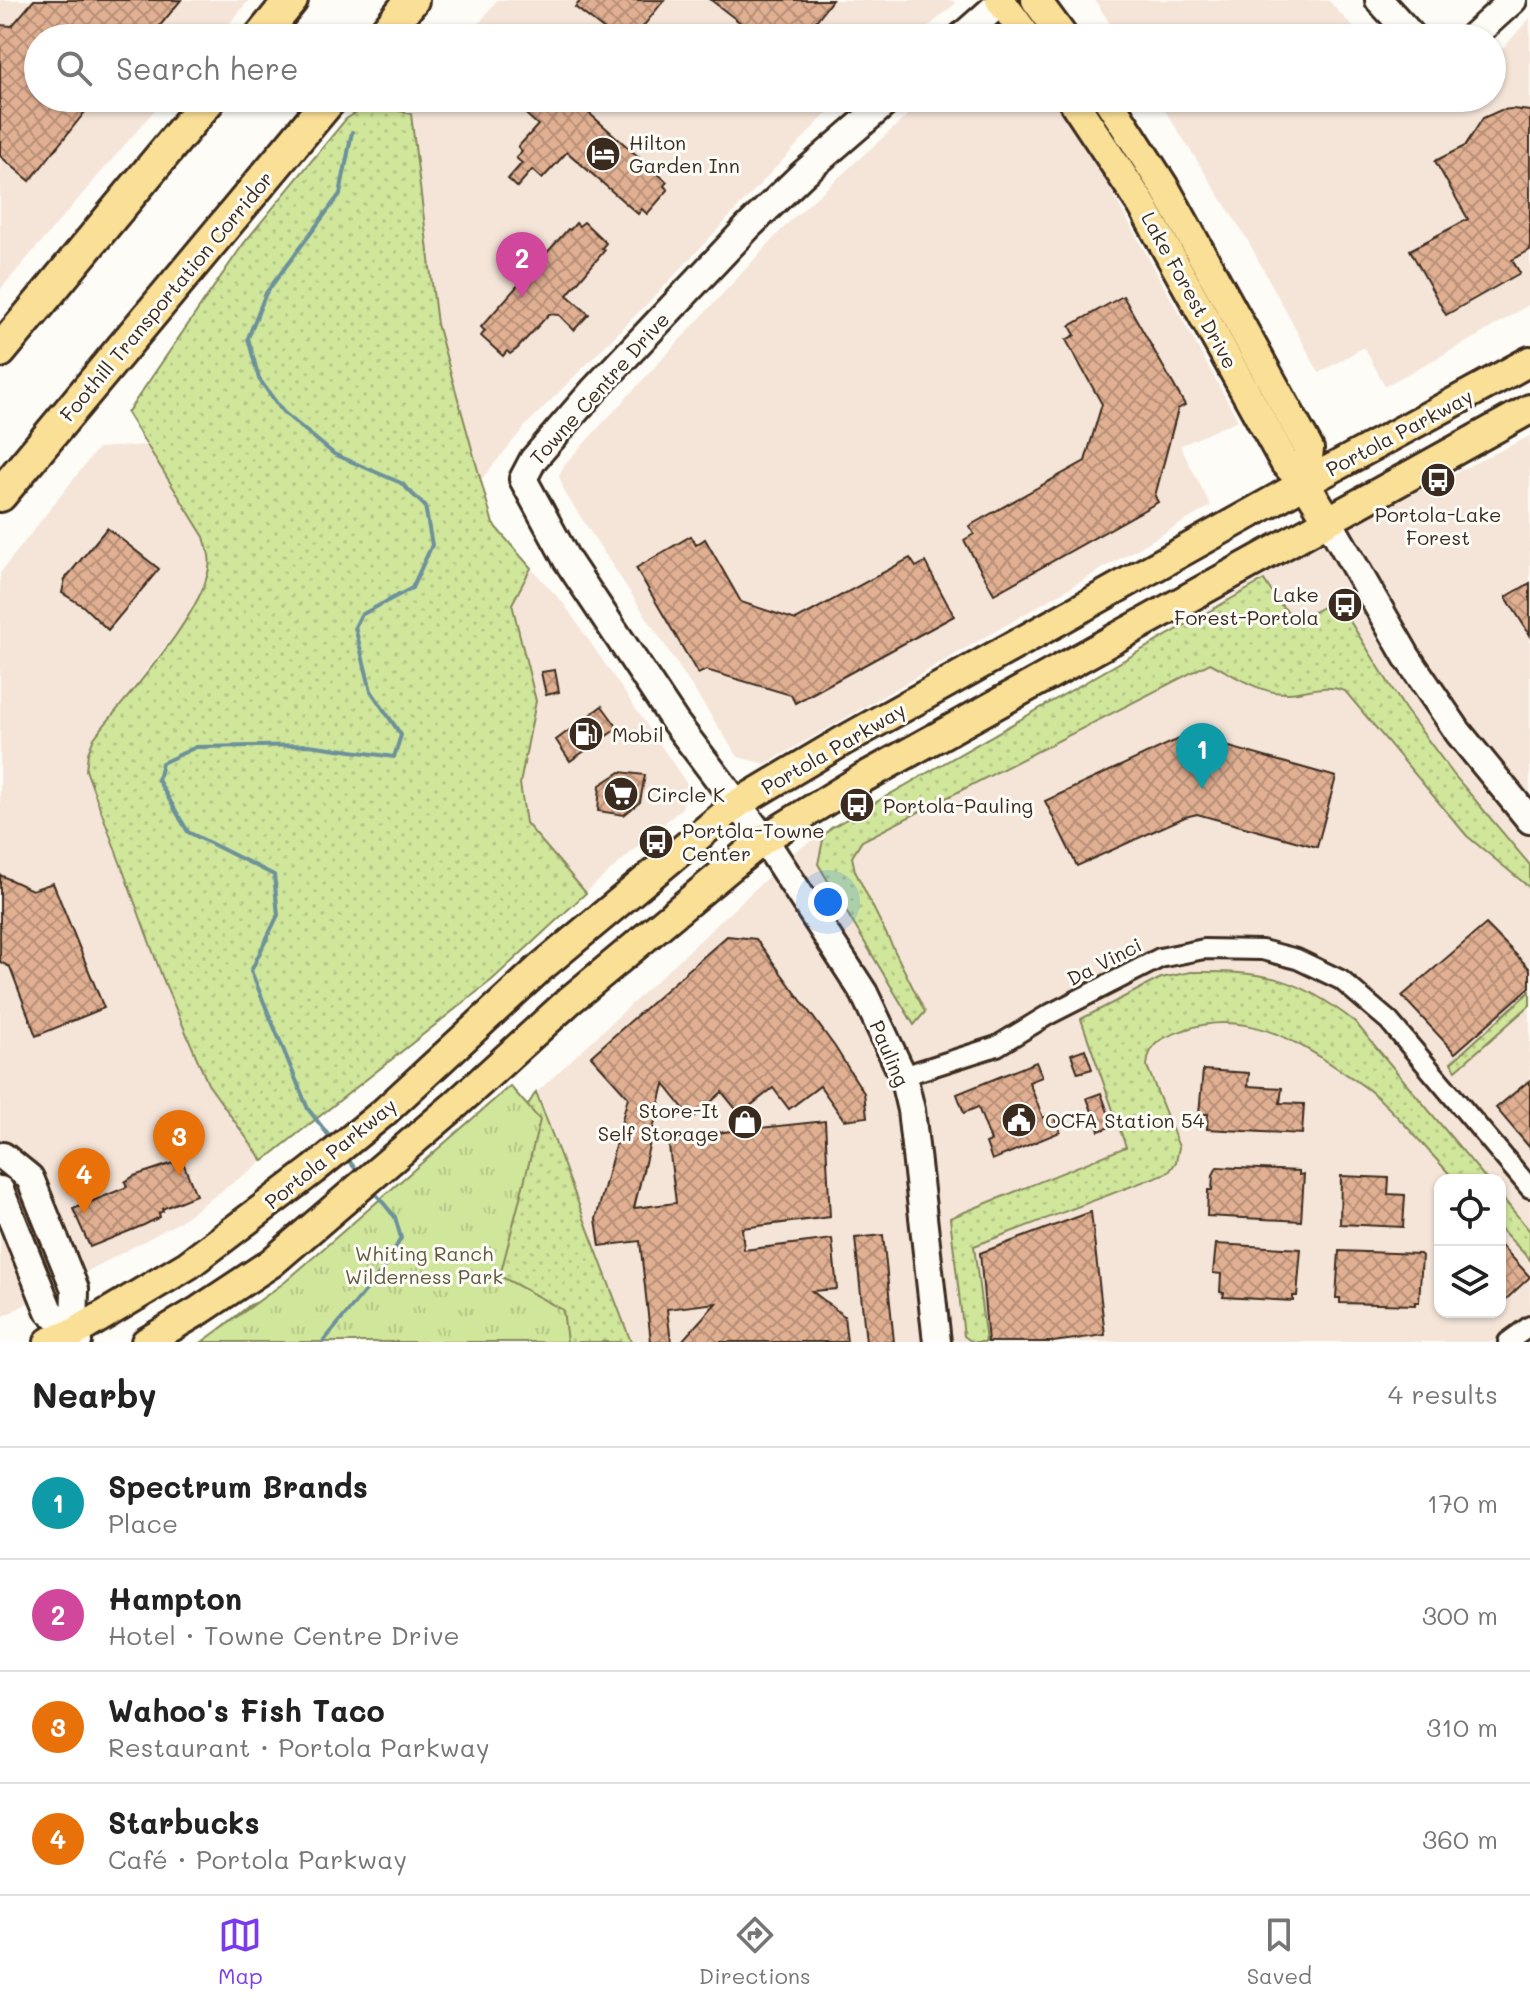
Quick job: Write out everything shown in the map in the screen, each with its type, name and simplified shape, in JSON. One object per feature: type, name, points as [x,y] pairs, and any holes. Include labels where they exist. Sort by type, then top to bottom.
[{"type":"highway","points":[[271,24],[291,0]]},
{"type":"highway","points":[[392,24],[412,0]]},
{"type":"highway","points":[[0,351],[198,112]]},
{"type":"highway","name":"Foothill Transportation Corridor","points":[[0,495],[319,112]]},
{"type":"main road","points":[[1036,0],[1054,24]]},
{"type":"main road","points":[[1379,0],[1401,24]]},
{"type":"main road","points":[[1486,24],[1513,0]]},
{"type":"main road","points":[[976,24],[1002,1],[1018,24]]},
{"type":"main road","name":"Towne Centre Drive","points":[[737,804],[670,715],[567,560],[525,487],[524,475],[533,460],[593,391],[748,227],[875,112]]},
{"type":"main road","name":"Lake Forest Drive","points":[[1080,112],[1142,205],[1285,463],[1305,483],[1407,657],[1458,732],[1525,805]]},
{"type":"main road","name":"Lake Forest Drive","points":[[1116,112],[1166,190],[1309,449],[1305,483]]},
{"type":"main road","name":"Portola Parkway","points":[[67,1339],[188,1265],[313,1170],[383,1113],[540,968],[737,804],[843,741],[1530,361]]},
{"type":"main road","name":"Portola Parkway","points":[[146,1342],[271,1263],[453,1107],[569,1001],[764,839],[863,778],[1530,409]]},
{"type":"main road","name":"Pauling","points":[[737,804],[764,839],[864,993],[903,1076],[916,1142],[937,1342]]},
{"type":"main road","points":[[0,1190],[3,1156],[30,1178],[75,1289],[67,1339]]},
{"type":"main road","points":[[180,1342],[261,1286],[271,1263]]},
{"type":"street","name":"Da Vinci","points":[[903,1076],[997,1046],[1048,1015],[1160,958],[1204,949],[1262,950],[1297,959],[1341,980],[1370,1003],[1389,1021],[1530,1188]]},
{"type":"street","points":[[1508,1342],[1530,1326]]},
{"type":"shaded area","points":[[0,0],[249,0],[229,24],[24,24],[24,112],[153,112],[0,290]]},
{"type":"shaded area","points":[[497,0],[951,0],[956,3],[931,24],[479,24]]},
{"type":"shaded area","points":[[1095,0],[1328,0],[1350,24],[1110,24]]},
{"type":"shaded area","points":[[1530,18],[1530,304],[1385,386],[1364,347],[1319,373],[1247,239],[1166,112],[1506,112],[1506,45]]},
{"type":"shaded area","points":[[828,112],[656,295],[528,423],[480,481],[437,324],[411,114]]},
{"type":"shaded area","points":[[911,112],[1060,112],[1091,154],[1238,420],[1180,446],[1211,506],[766,764],[738,757],[565,493],[559,476],[565,464],[790,221]]},
{"type":"shaded area","points":[[1530,436],[1530,1342],[631,1342],[536,1093],[797,850],[1367,516]]},
{"type":"shaded area","points":[[146,445],[205,538],[210,556],[209,570],[190,615],[94,738],[86,770],[163,979],[208,1084],[263,1161],[176,1224],[0,1318],[0,573],[98,448]]},
{"type":"shaded area","points":[[531,568],[564,604],[687,784],[682,808],[586,892],[526,823],[520,784],[536,701],[512,604]]},
{"type":"green space","points":[[357,112],[411,114],[437,324],[493,524],[531,568],[512,604],[536,701],[520,784],[526,823],[586,893],[492,980],[263,1161],[208,1084],[163,979],[86,770],[94,738],[178,633],[203,588],[209,564],[204,537],[127,413],[244,243],[346,119]]},
{"type":"green space","points":[[1264,580],[1280,604],[1294,615],[1311,613],[1336,599],[1405,709],[1454,775],[1530,865],[1530,888],[1467,836],[1345,691],[1330,688],[1288,693],[1267,690],[1210,663],[862,841],[852,857],[855,871],[925,1012],[914,1025],[818,864],[824,835],[831,828]]},
{"type":"green space","points":[[1191,972],[1259,975],[1278,979],[1315,995],[1355,1022],[1482,1174],[1450,1174],[1371,1092],[1287,1038],[1249,1025],[1229,1023],[1187,1029],[1165,1037],[1155,1045],[1147,1066],[1179,1147],[1176,1162],[1169,1172],[974,1246],[986,1342],[972,1342],[964,1336],[950,1218],[1126,1147],[1081,1019],[1161,978]]},
{"type":"green space","points":[[1530,991],[1530,1005],[1456,1070],[1451,1063]]},
{"type":"green space","name":"Whiting Ranch Wilderness Park","points":[[510,1086],[540,1120],[500,1276],[563,1310],[567,1342],[202,1342],[285,1282]]},
{"type":"green space","name":"Whiting Ranch Wilderness Park","points":[[536,1092],[631,1342],[212,1342],[210,1337],[250,1305],[273,1297],[500,1149]]},
{"type":"green space","points":[[1506,1202],[1530,1231],[1530,1260],[1506,1234]]},
{"type":"building","points":[[34,0],[181,0],[161,24],[24,24],[24,112],[85,112],[30,181],[0,156],[0,25],[12,26]]},
{"type":"building","points":[[581,0],[664,0],[645,24],[597,24],[575,7]]},
{"type":"building","points":[[711,0],[832,0],[814,24],[742,24]]},
{"type":"building","points":[[1506,110],[1530,111],[1530,250],[1512,260],[1520,273],[1446,315],[1410,250],[1468,219],[1435,161],[1465,146],[1483,118]]},
{"type":"building","name":"Hilton Garden Inn","points":[[524,112],[588,112],[667,182],[664,186],[668,190],[647,214],[642,209],[638,214],[567,152],[542,179],[532,170],[517,187],[508,179],[522,163],[516,158],[522,151],[518,147],[538,125]]},
{"type":"building","points":[[584,222],[606,243],[602,248],[605,250],[567,295],[589,314],[574,330],[559,315],[549,314],[517,349],[510,354],[507,351],[503,356],[481,336],[485,331],[481,327],[568,229]]},
{"type":"building","points":[[1123,296],[1185,405],[1178,409],[1155,496],[1158,502],[994,594],[964,540],[974,534],[969,526],[1085,461],[1102,404],[1066,340],[1075,335],[1070,326]]},
{"type":"building","points":[[107,528],[159,569],[108,630],[83,606],[62,593],[65,579]]},
{"type":"building","points":[[691,536],[696,545],[705,539],[741,602],[796,620],[910,558],[916,567],[925,562],[954,616],[795,703],[791,695],[706,670],[698,674],[636,568]]},
{"type":"building","points":[[1530,583],[1530,635],[1506,597]]},
{"type":"building","points":[[555,670],[559,692],[546,695],[541,672]]},
{"type":"building","name":"Mobil","points":[[602,706],[618,728],[570,761],[556,740]]},
{"type":"building","points":[[1187,735],[1336,777],[1317,847],[1197,814],[1077,866],[1045,801]]},
{"type":"building","name":"Circle K","points":[[620,772],[645,775],[640,802],[624,815],[598,811],[600,785]]},
{"type":"building","points":[[0,875],[32,890],[53,883],[104,1008],[36,1036],[10,967],[0,962]]},
{"type":"building","points":[[1486,924],[1530,969],[1530,987],[1455,1053],[1402,996]]},
{"type":"building","name":"Store-It Self Storage","points":[[727,936],[756,939],[835,1047],[864,1093],[867,1117],[844,1120],[820,1086],[789,1109],[773,1088],[740,1114],[722,1092],[692,1119],[664,1084],[634,1208],[676,1203],[668,1138],[825,1121],[830,1217],[742,1228],[744,1250],[832,1239],[837,1289],[812,1291],[844,1316],[847,1342],[681,1342],[716,1303],[667,1309],[671,1342],[651,1342],[640,1241],[600,1246],[596,1219],[628,1097],[591,1056]]},
{"type":"building","points":[[1085,1049],[1092,1069],[1078,1073],[1071,1054]]},
{"type":"building","points":[[1036,1062],[1042,1077],[1029,1082],[1043,1118],[1053,1114],[1060,1132],[992,1160],[986,1143],[991,1141],[978,1107],[964,1113],[957,1094]]},
{"type":"building","points":[[1203,1070],[1249,1073],[1248,1086],[1282,1088],[1280,1103],[1304,1104],[1302,1134],[1207,1129],[1208,1114],[1199,1114]]},
{"type":"building","points":[[1530,1080],[1530,1148],[1496,1108]]},
{"type":"building","points":[[1101,1093],[1113,1126],[1099,1131],[1087,1098]]},
{"type":"building","points":[[182,1160],[196,1195],[162,1209],[160,1217],[144,1225],[90,1247],[73,1209],[127,1187],[125,1182],[134,1176]]},
{"type":"building","points":[[1217,1167],[1299,1171],[1299,1175],[1304,1174],[1301,1221],[1207,1216],[1208,1190],[1212,1190]]},
{"type":"building","points":[[1341,1176],[1389,1178],[1388,1194],[1405,1195],[1403,1227],[1340,1224]]},
{"type":"building","points":[[1091,1212],[1105,1335],[1053,1342],[988,1342],[980,1253]]},
{"type":"building","points":[[883,1235],[894,1342],[866,1342],[855,1238]]},
{"type":"building","points":[[1216,1244],[1301,1249],[1297,1296],[1293,1296],[1293,1301],[1223,1297],[1224,1293],[1220,1292],[1221,1274],[1213,1273]]},
{"type":"building","points":[[1339,1251],[1420,1254],[1419,1302],[1415,1305],[1340,1303],[1340,1298],[1336,1298]]},
{"type":"building","points":[[1506,1251],[1530,1277],[1506,1299]]},
{"type":"waterway","points":[[333,1141],[308,1109],[251,971],[278,915],[274,875],[188,832],[158,780],[162,763],[196,747],[309,745],[394,757],[401,735],[371,691],[355,627],[361,615],[412,588],[432,545],[425,506],[401,483],[334,454],[283,412],[259,379],[248,338],[266,293],[340,194],[352,132]]},
{"type":"waterway","points":[[346,1157],[358,1172]]},
{"type":"waterway","points":[[323,1342],[385,1267],[401,1238],[395,1217],[371,1188]]},
{"type":"place","name":"Hilton Garden Inn","points":[[603,154]]},
{"type":"place","name":"Hampton","points":[[522,298]]},
{"type":"place","name":"Portola-Lake Forest","points":[[1438,480]]},
{"type":"place","name":"Lake Forest-Portola","points":[[1345,605]]},
{"type":"place","name":"Mobil","points":[[586,734]]},
{"type":"place","name":"Spectrum Brands","points":[[1202,789]]},
{"type":"place","name":"Circle K","points":[[621,794]]},
{"type":"place","name":"Portola-Pauling","points":[[857,805]]},
{"type":"place","name":"Portola-Towne Center","points":[[656,842]]},
{"type":"place","name":"OCFA Station 54","points":[[1019,1120]]},
{"type":"place","name":"Store-It Self Storage","points":[[745,1122]]},
{"type":"place","name":"Wahoo's Fish Taco","points":[[179,1176]]},
{"type":"place","name":"Starbucks","points":[[84,1214]]}]
